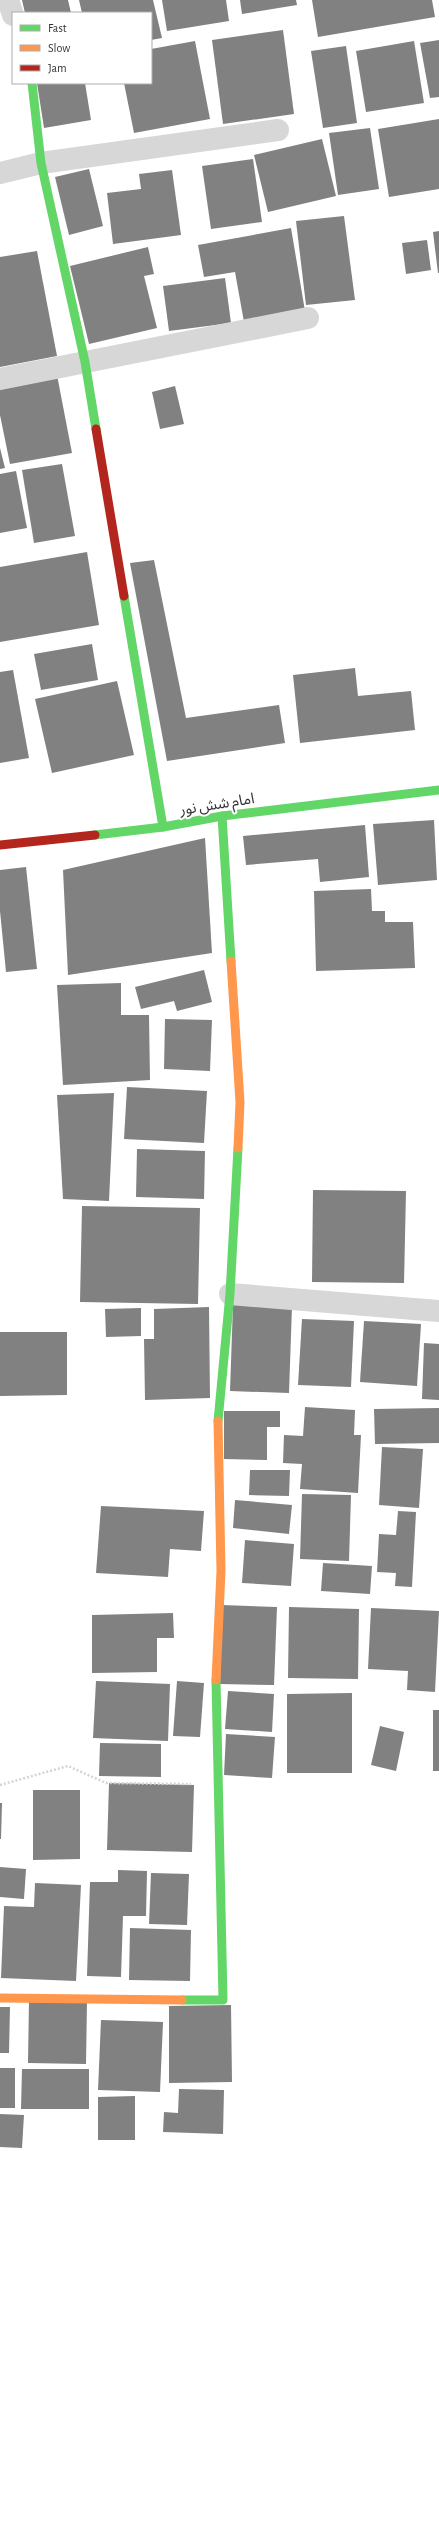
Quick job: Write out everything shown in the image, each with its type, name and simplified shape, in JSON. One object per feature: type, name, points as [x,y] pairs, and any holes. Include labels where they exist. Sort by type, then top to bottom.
[{"type":"street","points":[[8,0],[12,12]]},
{"type":"street","points":[[32,84],[40,163],[85,362],[163,827]]},
{"type":"street","points":[[0,173],[40,163],[278,130]]},
{"type":"street","points":[[0,379],[308,318]]},
{"type":"street","name":"امام شش نور","points":[[0,845],[163,827],[222,816],[439,790]]},
{"type":"street","points":[[0,1998],[223,2000],[220,1784],[216,1682],[222,1571],[218,1417],[230,1294],[240,1102],[222,816]]},
{"type":"street","points":[[230,1294],[439,1311]]},
{"type":"path","points":[[0,1785],[68,1766],[106,1782],[220,1784]]},
{"type":"building","points":[[22,0],[68,0],[71,12],[25,12]]},
{"type":"building","points":[[79,0],[153,0],[162,38],[152,40],[152,12],[82,12]]},
{"type":"building","points":[[162,0],[226,0],[229,21],[167,31]]},
{"type":"building","points":[[240,0],[296,0],[297,5],[242,14]]},
{"type":"building","points":[[312,0],[432,0],[435,17],[318,37]]},
{"type":"building","points":[[283,30],[294,114],[223,124],[212,40]]},
{"type":"building","points":[[439,40],[439,97],[430,98],[420,43]]},
{"type":"building","points":[[195,41],[210,119],[134,133],[124,84],[152,84],[152,49]]},
{"type":"building","points":[[414,41],[424,103],[366,112],[356,51]]},
{"type":"building","points":[[346,46],[357,123],[323,128],[311,51]]},
{"type":"building","points":[[37,84],[85,84],[91,120],[44,128]]},
{"type":"building","points":[[439,119],[439,189],[389,197],[378,129]]},
{"type":"building","points":[[370,128],[379,189],[338,195],[329,133]]},
{"type":"building","points":[[322,139],[336,196],[268,212],[254,155]]},
{"type":"building","points":[[253,159],[262,222],[211,229],[202,166]]},
{"type":"building","points":[[89,169],[103,226],[69,235],[55,177]]},
{"type":"building","points":[[172,170],[181,235],[113,244],[107,193],[141,189],[139,174]]},
{"type":"building","points":[[344,216],[355,300],[306,305],[296,221]]},
{"type":"building","points":[[291,228],[305,311],[244,322],[235,272],[204,277],[198,245]]},
{"type":"building","points":[[439,231],[439,273],[438,273],[433,232]]},
{"type":"building","points":[[427,240],[431,270],[406,274],[402,243]]},
{"type":"building","points":[[148,247],[154,274],[144,276],[157,328],[89,344],[70,266]]},
{"type":"building","points":[[37,251],[57,356],[0,367],[0,257]]},
{"type":"building","points":[[225,278],[231,323],[169,331],[163,286]]},
{"type":"building","points":[[57,375],[72,453],[10,464],[0,415],[0,386]]},
{"type":"building","points":[[175,386],[184,424],[160,429],[152,392]]},
{"type":"building","points":[[0,448],[5,468],[0,469]]},
{"type":"building","points":[[62,464],[75,536],[34,543],[22,470]]},
{"type":"building","points":[[16,471],[27,528],[0,533],[0,474]]},
{"type":"building","points":[[87,552],[99,625],[0,642],[0,567]]},
{"type":"building","points":[[154,560],[186,718],[279,705],[285,743],[167,761],[130,563]]},
{"type":"building","points":[[92,644],[98,680],[41,690],[34,654]]},
{"type":"building","points":[[355,668],[358,696],[411,691],[415,730],[300,743],[293,675]]},
{"type":"building","points":[[13,670],[29,758],[0,763],[0,672]]},
{"type":"building","points":[[117,681],[134,755],[52,773],[35,699]]},
{"type":"building","points":[[434,820],[437,880],[378,885],[373,824]]},
{"type":"building","points":[[365,825],[369,877],[320,882],[318,859],[246,865],[243,836]]},
{"type":"building","points":[[205,838],[212,953],[68,975],[63,870]]},
{"type":"building","points":[[26,867],[37,969],[6,972],[0,911],[0,870]]},
{"type":"building","points":[[371,889],[372,911],[385,911],[385,922],[413,922],[415,968],[316,971],[314,891]]},
{"type":"building","points":[[204,970],[212,1002],[177,1011],[174,1001],[141,1009],[135,987]]},
{"type":"building","points":[[121,983],[121,1015],[149,1015],[150,1080],[63,1085],[57,985]]},
{"type":"building","points":[[165,1019],[212,1020],[210,1071],[164,1069]]},
{"type":"building","points":[[127,1087],[207,1091],[204,1143],[124,1139]]},
{"type":"building","points":[[114,1093],[109,1201],[63,1199],[57,1095]]},
{"type":"building","points":[[137,1149],[205,1151],[204,1199],[136,1197]]},
{"type":"building","points":[[313,1190],[406,1191],[404,1283],[312,1282]]},
{"type":"building","points":[[82,1206],[200,1208],[198,1304],[80,1302]]},
{"type":"building","points":[[233,1304],[292,1306],[289,1393],[230,1391]]},
{"type":"building","points":[[209,1307],[210,1398],[145,1400],[144,1339],[154,1339],[154,1309]]},
{"type":"building","points":[[141,1308],[141,1336],[106,1337],[105,1309]]},
{"type":"building","points":[[302,1319],[354,1321],[351,1387],[298,1385]]},
{"type":"building","points":[[364,1321],[421,1324],[417,1386],[360,1382]]},
{"type":"building","points":[[0,1332],[67,1332],[67,1395],[0,1396]]},
{"type":"building","points":[[424,1343],[439,1344],[439,1400],[422,1399]]},
{"type":"building","points":[[305,1407],[355,1410],[354,1435],[361,1435],[358,1493],[300,1489],[302,1464],[283,1463],[284,1435],[303,1436]]},
{"type":"building","points":[[439,1408],[439,1443],[375,1444],[374,1409]]},
{"type":"building","points":[[224,1411],[280,1411],[280,1427],[267,1427],[267,1460],[224,1459]]},
{"type":"building","points":[[382,1447],[423,1449],[419,1508],[379,1505]]},
{"type":"building","points":[[250,1470],[290,1470],[289,1496],[249,1495]]},
{"type":"building","points":[[302,1494],[351,1495],[349,1561],[300,1559]]},
{"type":"building","points":[[235,1500],[292,1505],[289,1534],[233,1528]]},
{"type":"building","points":[[101,1506],[204,1511],[201,1551],[170,1549],[168,1577],[96,1573]]},
{"type":"building","points":[[398,1511],[416,1512],[412,1587],[395,1586],[396,1573],[377,1572],[379,1534],[396,1535]]},
{"type":"building","points":[[245,1540],[294,1544],[291,1586],[242,1583]]},
{"type":"building","points":[[323,1563],[372,1566],[370,1594],[321,1591]]},
{"type":"building","points":[[222,1605],[277,1607],[274,1685],[220,1684]]},
{"type":"building","points":[[289,1607],[359,1609],[358,1679],[288,1678]]},
{"type":"building","points":[[371,1608],[439,1611],[435,1692],[407,1690],[408,1671],[368,1669]]},
{"type":"building","points":[[173,1613],[174,1638],[157,1638],[157,1672],[92,1673],[92,1615]]},
{"type":"building","points":[[96,1681],[170,1684],[168,1741],[93,1738]]},
{"type":"building","points":[[177,1681],[204,1683],[200,1737],[173,1736]]},
{"type":"building","points":[[228,1691],[274,1694],[272,1732],[225,1729]]},
{"type":"building","points":[[352,1693],[352,1773],[287,1773],[287,1694]]},
{"type":"building","points":[[433,1710],[439,1710],[439,1771],[433,1771]]},
{"type":"building","points":[[380,1726],[404,1732],[396,1771],[371,1765]]},
{"type":"building","points":[[226,1734],[275,1737],[272,1778],[224,1775]]},
{"type":"building","points":[[100,1743],[161,1744],[161,1777],[99,1776]]},
{"type":"building","points":[[109,1783],[194,1785],[192,1852],[107,1850]]},
{"type":"building","points":[[33,1790],[80,1790],[80,1859],[33,1860]]},
{"type":"building","points":[[0,1803],[2,1803],[1,1839],[0,1839]]},
{"type":"building","points":[[0,1867],[26,1869],[24,1899],[0,1897]]},
{"type":"building","points":[[118,1870],[147,1871],[146,1916],[123,1916],[121,1977],[87,1976],[90,1882],[118,1882]]},
{"type":"building","points":[[151,1873],[189,1874],[187,1925],[149,1924]]},
{"type":"building","points":[[35,1883],[81,1885],[76,1981],[1,1978],[4,1906],[34,1907]]},
{"type":"building","points":[[130,1928],[191,1930],[190,1981],[129,1980]]},
{"type":"building","points":[[29,2000],[87,2001],[86,2064],[28,2063]]},
{"type":"building","points":[[231,2005],[232,2082],[169,2083],[169,2006]]},
{"type":"building","points":[[0,2007],[10,2007],[9,2053],[0,2053]]},
{"type":"building","points":[[101,2020],[163,2022],[160,2092],[98,2090]]},
{"type":"building","points":[[0,2068],[15,2068],[15,2108],[0,2108]]},
{"type":"building","points":[[22,2069],[89,2069],[89,2109],[21,2109]]},
{"type":"building","points":[[179,2089],[224,2090],[223,2134],[163,2132],[164,2112],[178,2113]]},
{"type":"building","points":[[135,2096],[135,2140],[98,2140],[98,2097]]},
{"type":"building","points":[[0,2114],[24,2115],[22,2148],[0,2147]]},
{"type":"traffic: fast","points":[[32,84],[41,163],[85,362],[96,429]]},
{"type":"traffic: fast","points":[[124,596],[163,827]]},
{"type":"traffic: fast","points":[[95,835],[163,827],[222,816],[439,790]]},
{"type":"traffic: fast","points":[[222,816],[231,961]]},
{"type":"traffic: fast","points":[[218,1421],[230,1294],[238,1148]]},
{"type":"traffic: fast","points":[[182,2000],[223,2000],[216,1680]]},
{"type":"traffic: slow","points":[[231,961],[240,1102],[238,1148]]},
{"type":"traffic: slow","points":[[216,1680],[221,1571],[218,1421]]},
{"type":"traffic: slow","points":[[0,1998],[182,2000]]},
{"type":"traffic: jam","points":[[96,429],[124,596]]},
{"type":"traffic: jam","points":[[0,845],[95,835]]}]
